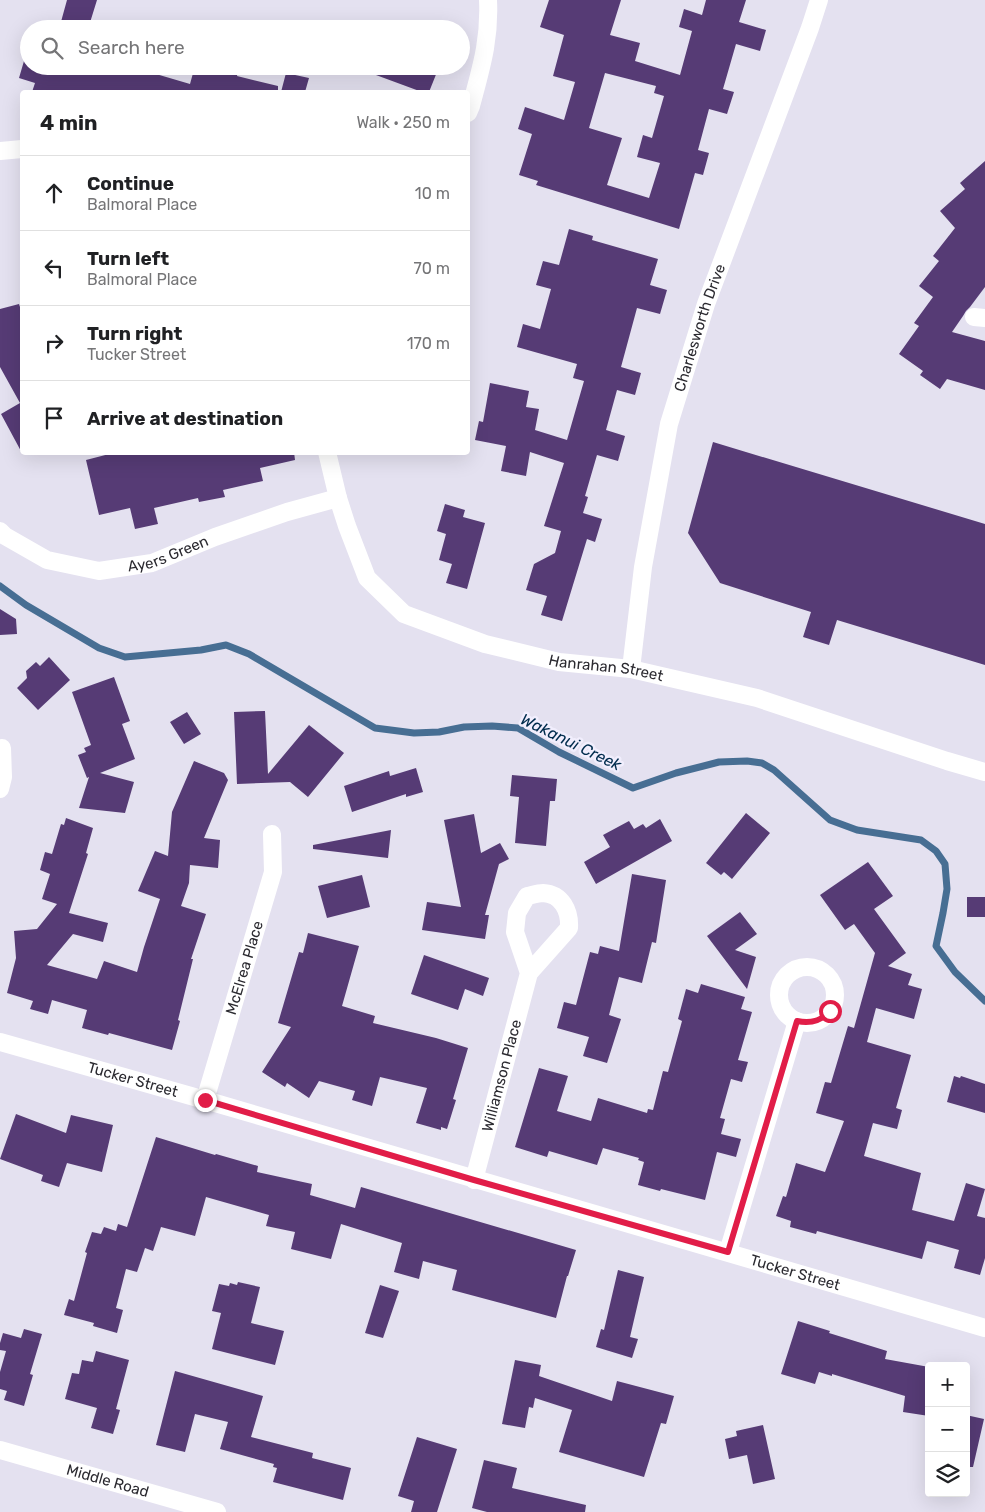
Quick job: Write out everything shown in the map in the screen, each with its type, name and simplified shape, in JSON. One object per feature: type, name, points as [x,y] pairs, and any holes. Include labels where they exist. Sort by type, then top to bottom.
[{"type":"street","points":[[470,108],[487,46],[488,0]]},
{"type":"street","name":"Charlesworth Drive","points":[[631,668],[643,567],[669,424],[706,304],[819,0]]},
{"type":"street","points":[[0,151],[20,149]]},
{"type":"street","name":"Hanrahan Street","points":[[328,455],[338,498],[367,578],[404,614],[486,644],[559,662],[631,668],[757,698],[985,772]]},
{"type":"street","name":"Ayers Green","points":[[0,531],[5,536],[47,560],[99,571],[152,563],[215,537],[287,512],[338,498]]},
{"type":"street","points":[[0,789],[3,777],[2,748]]},
{"type":"street","name":"McElrea Place","points":[[205,1100],[273,872],[272,834]]},
{"type":"street","name":"Williamson Place","points":[[474,1180],[529,973]]},
{"type":"street","points":[[728,1252],[797,1021]]},
{"type":"street","name":"Tucker Street","points":[[0,1042],[985,1328]]},
{"type":"street","name":"Middle Road","points":[[0,1450],[215,1512]]},
{"type":"building","points":[[67,0],[97,0],[91,20],[61,20]]},
{"type":"building","points":[[549,0],[621,0],[610,35],[640,43],[635,61],[680,75],[692,31],[679,27],[684,9],[702,15],[706,0],[746,0],[739,22],[766,30],[760,51],[736,44],[723,89],[734,92],[727,114],[709,109],[698,150],[709,153],[703,175],[695,173],[679,229],[536,185],[538,181],[519,175],[532,134],[518,129],[525,107],[564,120],[575,82],[553,76],[564,35],[540,27]],"holes":[[[605,73],[656,86],[654,93],[664,96],[652,138],[643,135],[637,157],[660,163],[649,198],[607,185],[622,138],[589,128]]]},
{"type":"building","points":[[20,75],[159,75],[190,84],[192,75],[237,75],[278,86],[278,90],[33,90],[35,83],[19,78]]},
{"type":"building","points":[[285,75],[309,78],[306,90],[282,90]]},
{"type":"building","points":[[376,75],[436,75],[430,90],[417,90]]},
{"type":"building","points":[[985,161],[985,287],[952,332],[985,341],[985,390],[947,379],[940,389],[920,375],[923,371],[899,354],[919,326],[914,323],[933,297],[919,286],[939,261],[933,256],[955,228],[940,211],[965,189],[960,183]]},
{"type":"building","points":[[569,229],[593,236],[592,240],[658,259],[650,285],[667,290],[660,314],[637,308],[621,367],[641,373],[635,395],[617,390],[606,430],[625,436],[618,461],[597,455],[585,496],[588,497],[583,513],[602,519],[595,542],[587,539],[562,621],[541,615],[547,596],[526,590],[534,564],[555,553],[561,531],[544,526],[564,463],[530,452],[526,476],[501,471],[506,446],[475,440],[479,421],[483,422],[490,383],[529,391],[526,407],[539,409],[535,430],[567,440],[584,381],[573,378],[577,364],[517,347],[523,324],[540,329],[551,289],[536,285],[543,261],[559,265]]},
{"type":"building","points":[[19,304],[20,307],[20,403],[0,367],[0,309]]},
{"type":"building","points":[[20,403],[20,449],[1,414]]},
{"type":"building","points":[[713,442],[985,524],[985,665],[837,620],[829,645],[803,637],[811,612],[720,583],[688,533]]},
{"type":"building","points":[[105,455],[294,455],[295,460],[260,468],[263,481],[223,490],[225,497],[199,502],[198,498],[154,508],[158,524],[135,529],[130,508],[99,515],[86,460]]},
{"type":"building","points":[[445,504],[465,510],[463,517],[485,523],[467,589],[446,583],[452,564],[439,560],[446,534],[437,531]]},
{"type":"building","points":[[0,609],[16,619],[17,634],[0,635]]},
{"type":"building","points":[[49,657],[70,680],[38,710],[17,688],[27,678],[26,671],[36,662],[40,666]]},
{"type":"building","points":[[114,677],[130,721],[122,724],[135,759],[100,773],[134,782],[125,813],[79,808],[89,777],[87,778],[78,755],[86,752],[84,748],[91,745],[72,692]]},
{"type":"building","points":[[265,711],[268,774],[309,725],[344,753],[308,797],[290,782],[237,784],[234,712]]},
{"type":"building","points":[[187,712],[201,734],[184,744],[170,722]]},
{"type":"building","points":[[194,761],[224,773],[228,780],[204,838],[220,840],[218,868],[190,865],[189,883],[181,906],[206,914],[191,959],[193,959],[172,1050],[109,1033],[108,1035],[82,1028],[87,1010],[52,1000],[48,1014],[30,1009],[33,1001],[7,993],[16,958],[14,931],[37,929],[57,904],[42,899],[50,874],[40,870],[45,852],[52,854],[61,824],[64,825],[66,818],[93,828],[86,853],[88,854],[69,913],[108,923],[103,942],[73,934],[47,965],[97,979],[104,961],[137,972],[160,899],[138,891],[155,851],[168,856],[172,812]]},
{"type":"building","points":[[416,768],[423,792],[406,797],[406,794],[352,812],[344,786],[389,771],[390,776]]},
{"type":"building","points":[[512,775],[557,779],[555,801],[550,801],[546,846],[515,843],[519,797],[510,796]]},
{"type":"building","points":[[746,813],[770,833],[732,879],[724,872],[721,875],[706,863]]},
{"type":"building","points":[[474,814],[481,853],[500,843],[509,859],[499,864],[485,915],[489,915],[485,939],[422,930],[427,902],[461,907],[444,820]]},
{"type":"building","points":[[660,819],[672,841],[596,884],[584,862],[610,847],[603,835],[629,821],[634,829],[643,824],[646,828]]},
{"type":"building","points":[[391,830],[388,858],[313,849],[313,845]]},
{"type":"building","points":[[868,862],[893,896],[874,909],[906,953],[888,966],[912,974],[908,985],[922,989],[914,1019],[876,1008],[867,1042],[911,1055],[896,1108],[902,1110],[897,1129],[873,1123],[864,1156],[921,1173],[912,1210],[954,1221],[966,1183],[985,1189],[977,1216],[985,1218],[985,1258],[980,1275],[954,1268],[959,1250],[927,1241],[922,1259],[817,1231],[816,1234],[790,1227],[791,1221],[776,1216],[783,1196],[786,1197],[796,1163],[825,1172],[844,1121],[816,1113],[825,1082],[831,1083],[848,1026],[854,1028],[875,953],[854,924],[845,930],[820,895]]},
{"type":"building","points":[[632,874],[666,880],[656,943],[652,942],[642,983],[619,977],[609,1015],[621,1019],[607,1063],[583,1056],[589,1037],[557,1028],[564,1002],[576,1005],[590,952],[598,954],[600,946],[619,951]]},
{"type":"building","points":[[362,875],[370,907],[327,918],[318,886]]},
{"type":"building","points":[[967,897],[985,897],[985,917],[967,917]]},
{"type":"building","points":[[740,912],[757,934],[735,950],[756,957],[747,989],[707,936]]},
{"type":"building","points":[[308,933],[359,946],[342,1006],[375,1016],[373,1023],[436,1038],[468,1048],[453,1099],[456,1100],[447,1129],[441,1127],[441,1130],[416,1123],[427,1088],[380,1077],[372,1106],[352,1100],[355,1091],[319,1081],[309,1098],[287,1083],[285,1087],[262,1072],[291,1027],[278,1023],[299,952],[303,953]]},
{"type":"building","points":[[424,955],[489,978],[483,996],[465,989],[458,1010],[411,994]]},
{"type":"building","points":[[701,984],[745,997],[741,1009],[752,1012],[738,1060],[748,1062],[742,1082],[731,1079],[720,1118],[725,1119],[721,1134],[741,1139],[736,1157],[717,1152],[705,1200],[638,1185],[644,1162],[638,1160],[639,1158],[603,1148],[597,1165],[549,1151],[547,1157],[515,1147],[539,1068],[568,1076],[557,1111],[591,1121],[598,1098],[647,1113],[648,1109],[653,1110],[663,1071],[668,1072],[682,1021],[678,1019],[686,989],[698,993]]},
{"type":"building","points":[[954,1076],[960,1078],[961,1076],[985,1084],[985,1113],[947,1102]]},
{"type":"building","points":[[16,1114],[66,1133],[71,1115],[113,1125],[102,1172],[67,1163],[59,1187],[41,1181],[43,1175],[0,1159]]},
{"type":"building","points":[[156,1137],[258,1166],[257,1172],[312,1184],[310,1195],[355,1208],[361,1187],[576,1250],[556,1318],[452,1290],[457,1270],[423,1261],[419,1279],[394,1272],[402,1243],[341,1224],[331,1259],[291,1249],[295,1232],[266,1226],[269,1215],[206,1197],[195,1236],[161,1227],[153,1251],[145,1248],[137,1272],[126,1269],[116,1308],[123,1310],[117,1333],[93,1326],[94,1323],[64,1315],[69,1299],[74,1301],[87,1253],[85,1252],[92,1232],[101,1234],[104,1227],[116,1231],[118,1224],[127,1227]]},
{"type":"building","points":[[618,1270],[644,1277],[630,1337],[638,1339],[632,1358],[596,1347],[601,1329],[604,1330]]},
{"type":"building","points":[[238,1282],[260,1287],[251,1323],[284,1331],[275,1365],[212,1349],[221,1313],[212,1311],[219,1284],[229,1286],[230,1283],[237,1285]]},
{"type":"building","points":[[380,1285],[399,1291],[383,1338],[365,1333]]},
{"type":"building","points":[[798,1321],[887,1351],[885,1359],[925,1366],[925,1415],[903,1412],[905,1396],[832,1374],[832,1376],[819,1372],[815,1384],[781,1374]]},
{"type":"building","points":[[24,1329],[42,1334],[30,1374],[33,1375],[24,1406],[4,1400],[7,1391],[0,1389],[0,1372],[6,1351],[0,1350],[0,1343],[3,1333],[21,1338]]},
{"type":"building","points":[[96,1351],[129,1360],[116,1409],[120,1410],[113,1434],[91,1428],[97,1408],[65,1399],[72,1373],[79,1374],[82,1360],[93,1362]]},
{"type":"building","points":[[515,1360],[541,1365],[539,1376],[612,1401],[617,1381],[674,1396],[666,1424],[661,1423],[644,1477],[559,1452],[572,1410],[535,1398],[533,1408],[529,1407],[525,1428],[502,1424]]},
{"type":"building","points":[[175,1371],[263,1396],[251,1437],[313,1453],[312,1458],[351,1468],[343,1500],[273,1482],[277,1468],[273,1467],[274,1464],[220,1449],[228,1422],[195,1414],[185,1452],[156,1445]]},
{"type":"building","points":[[970,1416],[984,1419],[973,1467],[970,1467]]},
{"type":"building","points":[[763,1425],[775,1479],[753,1484],[747,1455],[729,1459],[725,1439],[737,1436],[736,1431]]},
{"type":"building","points":[[417,1437],[457,1449],[437,1512],[411,1512],[414,1501],[398,1496]]},
{"type":"building","points":[[484,1460],[517,1468],[512,1488],[586,1505],[585,1512],[487,1512],[472,1508]]},
{"type":"waterway","name":"Wakanui Creek","points":[[0,586],[26,605],[99,648],[125,657],[201,650],[226,645],[249,654],[375,728],[414,733],[439,732],[464,727],[492,726],[518,728],[559,752],[633,788],[676,773],[719,762],[747,761],[762,763],[774,770],[830,820],[857,830],[921,840],[936,851],[945,864],[947,889],[936,946],[955,972],[985,1001]]},
{"type":"route","points":[[205,1100],[474,1180],[728,1252],[797,1021],[806,1023],[816,1022],[824,1018],[830,1011]]}]
